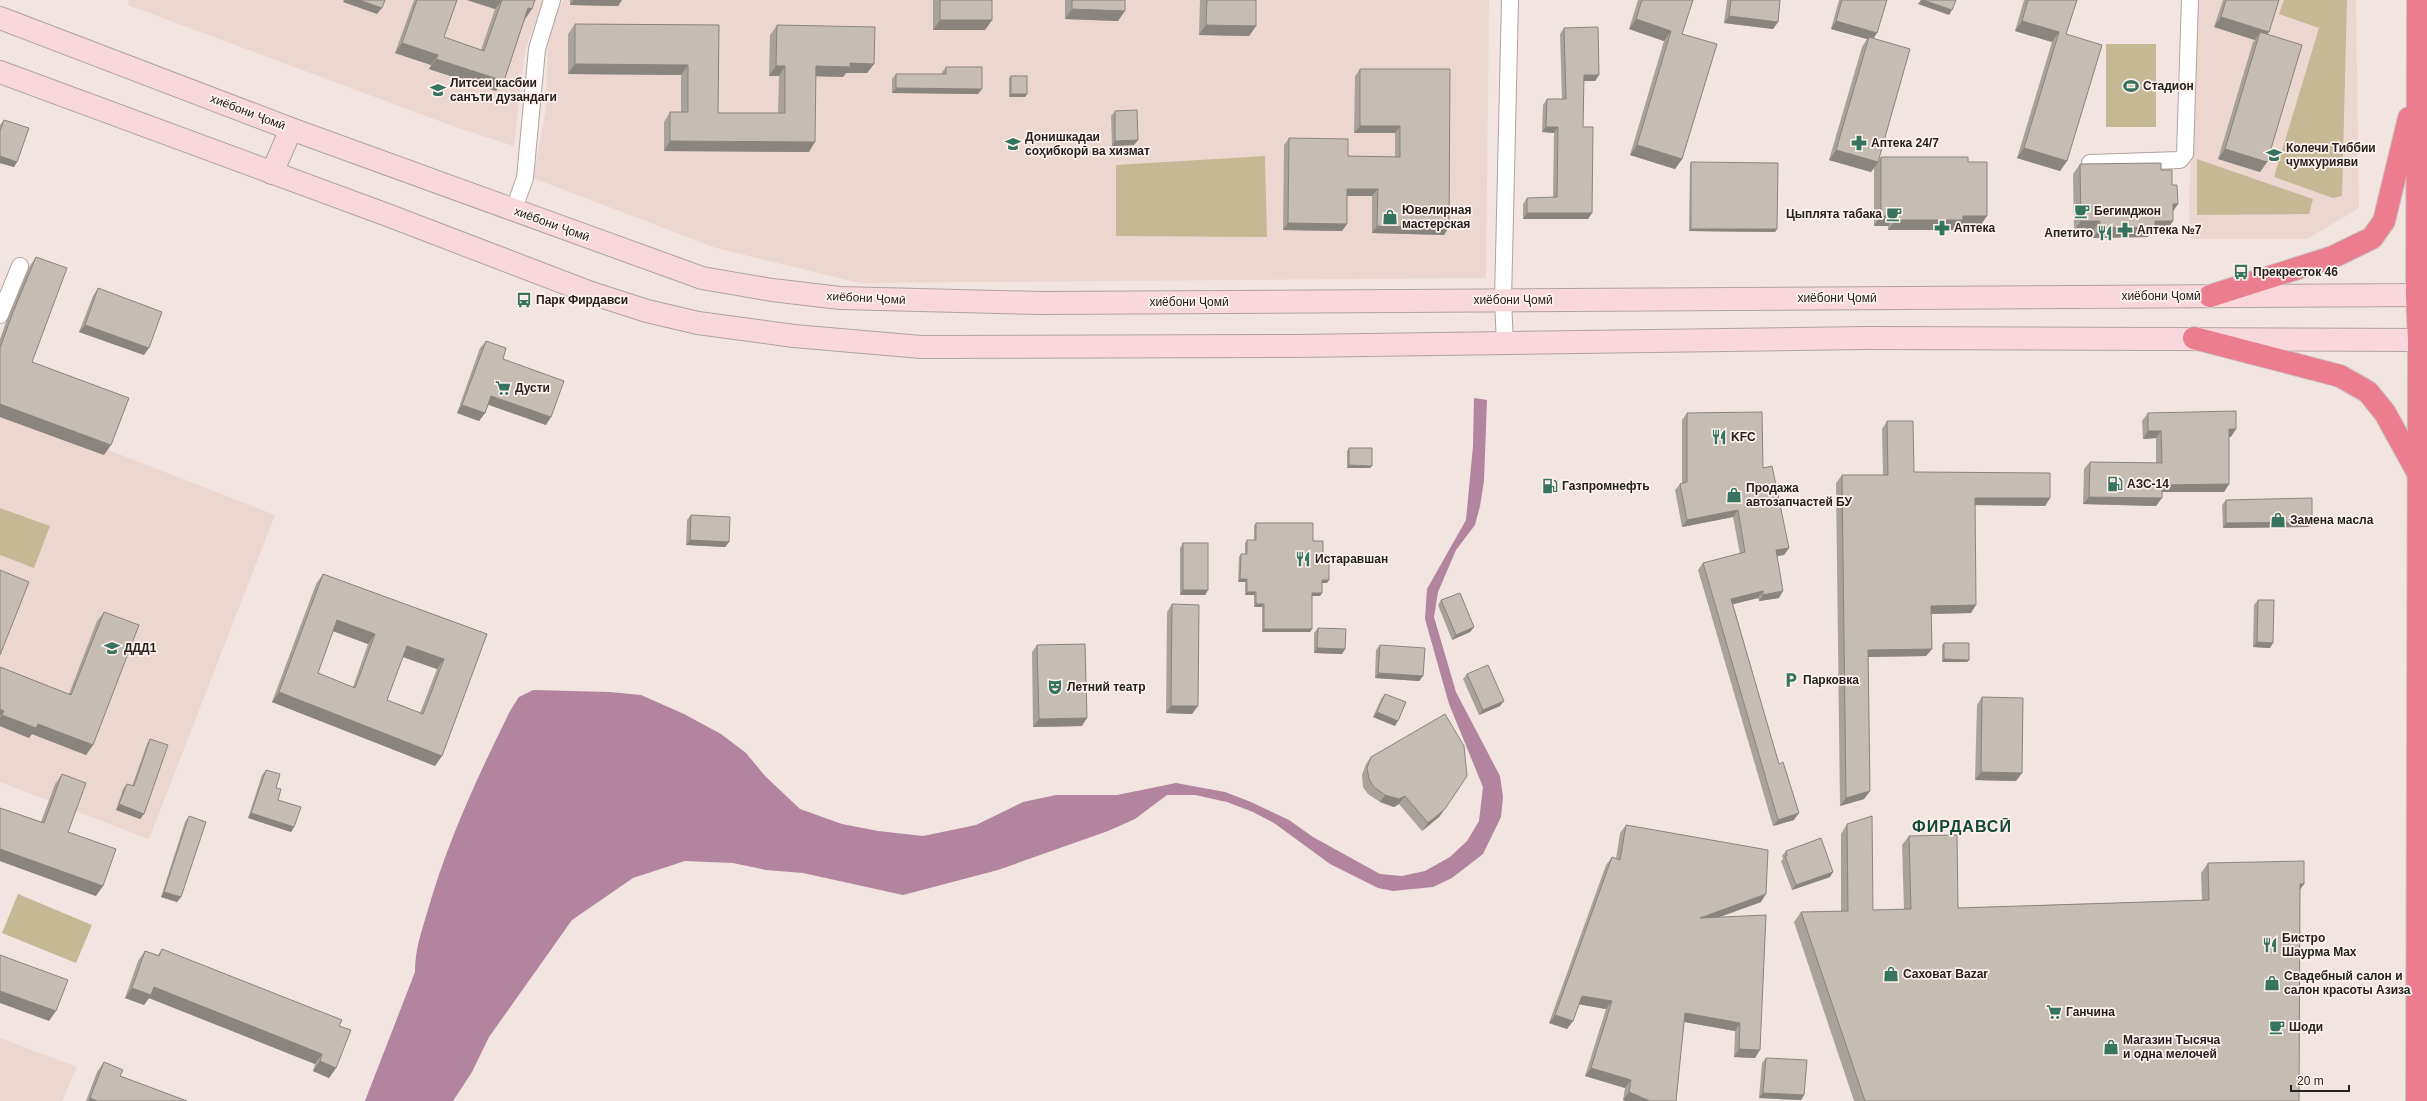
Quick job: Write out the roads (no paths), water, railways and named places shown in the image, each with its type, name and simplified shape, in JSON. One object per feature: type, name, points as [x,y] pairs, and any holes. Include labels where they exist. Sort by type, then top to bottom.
[{"type":"highway","points":[[2417,1101],[2423,527],[2419,474],[2423,340],[2422,75],[2418,0]]},
{"type":"highway","points":[[2210,296],[2333,257],[2372,238],[2384,221],[2422,75]]},
{"type":"highway","points":[[2194,338],[2340,376],[2368,392],[2384,413],[2419,474]]},
{"type":"main road","name":"хиёбони Ҷомӣ","points":[[0,18],[291,129],[702,278],[772,290],[884,300],[1033,303],[2422,295]]},
{"type":"main road","points":[[0,72],[390,216],[591,293],[647,311],[698,322],[787,335],[921,347],[1505,344],[1866,338],[2423,340]]},
{"type":"main road","points":[[272,173],[291,129]]},
{"type":"street","points":[[516,203],[525,178],[537,49],[552,0]]},
{"type":"street","points":[[1505,344],[1503,300],[1510,0]]},
{"type":"street","points":[[2090,162],[2180,160],[2185,154],[2190,0]]},
{"type":"street","points":[[0,316],[20,266]]},
{"type":"place","name":"Стадион","points":[[2131,86]]},
{"type":"place","name":"Литсеи касбии санъти дузандаги","points":[[438,90]]},
{"type":"place","name":"Аптека 24/7","points":[[1859,143]]},
{"type":"place","name":"Донишкадаи соҳибкорӣ ва хизмат","points":[[1013,144]]},
{"type":"place","name":"Колечи Тиббии чумхурияви","points":[[2274,155]]},
{"type":"place","name":"Бегимджон","points":[[2082,211]]},
{"type":"place","name":"Цыплята табака","points":[[1894,214]]},
{"type":"place","name":"Ювелирная мастерская","points":[[1390,217]]},
{"type":"place","name":"Аптека","points":[[1942,228]]},
{"type":"place","name":"Аптека №7","points":[[2125,230]]},
{"type":"place","name":"Апетито","points":[[2105,233]]},
{"type":"place","name":"Прекресток 46","points":[[2241,272]]},
{"type":"place","name":"Парк Фирдавси","points":[[524,300]]},
{"type":"place","name":"Дусти","points":[[503,388]]},
{"type":"place","name":"KFC","points":[[1719,437]]},
{"type":"place","name":"АЗС-14","points":[[2115,484]]},
{"type":"place","name":"Газпромнефть","points":[[1550,486]]},
{"type":"place","name":"Продажа автозапчастей БУ","points":[[1734,495]]},
{"type":"place","name":"Замена масла","points":[[2278,520]]},
{"type":"place","name":"Истаравшан","points":[[1303,559]]},
{"type":"place","name":"ДДД1","points":[[112,648]]},
{"type":"place","name":"Парковка","points":[[1791,680]]},
{"type":"place","name":"Летний театр","points":[[1055,687]]},
{"type":"place","name":"Бистро Шаурма Мax","points":[[2270,945]]},
{"type":"place","name":"Саховат Bazar","points":[[1891,974]]},
{"type":"place","name":"Свадебный салон и салон красоты Азиза","points":[[2272,983]]},
{"type":"place","name":"Ганчина","points":[[2054,1012]]},
{"type":"place","name":"Шоди","points":[[2277,1027]]},
{"type":"place","name":"Магазин Тысяча и одна мелочей","points":[[2111,1047]]},
{"type":"district","name":"ФИРДАВСӢ","points":[[1962,826]]}]
